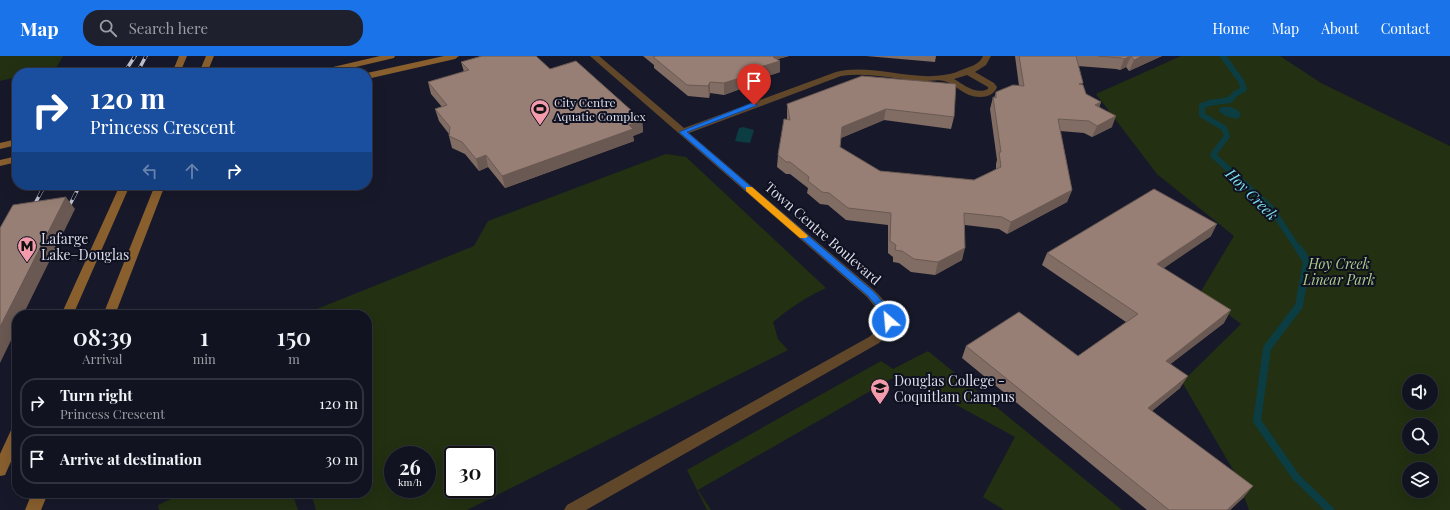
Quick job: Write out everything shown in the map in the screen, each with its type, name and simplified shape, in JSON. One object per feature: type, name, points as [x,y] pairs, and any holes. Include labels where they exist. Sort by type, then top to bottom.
[{"type":"main road","points":[[178,68],[183,56]]},
{"type":"main road","points":[[205,68],[210,56]]},
{"type":"main road","points":[[340,68],[391,56]]},
{"type":"main road","points":[[372,75],[455,56]]},
{"type":"main road","points":[[0,146],[12,143]]},
{"type":"main road","points":[[0,162],[12,159]]},
{"type":"main road","points":[[69,310],[123,190]]},
{"type":"main road","points":[[111,310],[158,190]]},
{"type":"main road","points":[[0,470],[12,443]]},
{"type":"main road","points":[[33,510],[38,498]]},
{"type":"street","name":"Town Centre Boulevard","points":[[572,510],[874,340],[882,334],[889,321],[887,314],[871,294],[594,56]]},
{"type":"street","points":[[682,132],[844,73],[864,72],[927,78],[946,78],[968,71],[983,64],[986,56]]},
{"type":"street","points":[[946,78],[975,94],[985,94],[992,91],[993,87],[991,85],[968,71]]},
{"type":"green space","points":[[0,56],[63,56],[56,68],[12,68],[12,78],[0,81]]},
{"type":"green space","name":"Hoy Creek Linear Park","points":[[1181,56],[1280,56],[1321,83],[1450,146],[1450,510],[1249,510],[1236,475],[1182,382],[1241,324],[1200,293],[1234,236],[1157,174],[1096,94]]},
{"type":"green space","points":[[666,154],[686,157],[826,288],[798,303],[773,322],[778,339],[788,350],[496,496],[496,446],[444,446],[444,498],[491,498],[467,510],[316,510],[312,498],[372,498],[372,310],[314,310],[474,246],[488,221]]},
{"type":"green space","points":[[928,351],[1122,510],[1004,510],[983,497],[1015,437],[900,374],[698,490],[711,510],[707,510],[687,470],[881,361],[893,369]]},
{"type":"green space","points":[[173,498],[294,498],[298,510],[159,510],[158,505]]},
{"type":"shaded area","points":[[1222,107],[1231,107],[1239,111],[1241,116],[1237,119],[1225,116],[1218,110]]},
{"type":"shaded area","points":[[743,127],[754,130],[750,143],[735,141],[739,128]]},
{"type":"building","name":"City Centre Aquatic Complex","points":[[482,56],[536,56],[550,69],[576,61],[642,120],[629,125],[633,129],[502,176],[486,155],[476,159],[462,142],[449,136],[450,127],[435,109],[447,105],[428,82],[469,70],[461,62]]},
{"type":"building","points":[[775,56],[773,57],[780,61],[754,69],[752,74],[724,83],[710,82],[708,86],[687,85],[653,57]]},
{"type":"building","points":[[1019,56],[1076,56],[1083,83],[1079,84],[1083,85],[1086,94],[1101,102],[1095,105],[1116,116],[1097,126],[1089,121],[1058,119],[1072,190],[1011,222],[1002,217],[964,213],[965,248],[938,262],[914,259],[902,251],[895,250],[896,245],[890,241],[891,213],[848,208],[829,193],[822,192],[808,181],[809,177],[790,162],[786,162],[778,155],[784,119],[790,120],[787,104],[862,76],[956,84],[954,117],[886,109],[842,127],[840,147],[880,171],[974,180],[1001,167],[999,152],[1001,152],[993,97],[996,98],[996,92],[1013,85],[1024,86]]},
{"type":"building","points":[[1098,56],[1131,56],[1124,59]]},
{"type":"building","points":[[1131,56],[1142,56],[1134,60]]},
{"type":"building","points":[[1154,189],[1217,224],[1157,264],[1231,310],[1166,361],[1188,376],[1148,408],[1253,486],[1227,510],[1169,510],[966,346],[1019,312],[1078,356],[1138,314],[1047,253]]},
{"type":"building","points":[[66,197],[0,327],[0,228],[13,205]]},
{"type":"waterway","name":"Hoy Creek","points":[[1223,56],[1241,81],[1244,89],[1235,94],[1230,100],[1209,103],[1202,106],[1202,115],[1224,128],[1227,136],[1213,155],[1271,208],[1299,250]]},
{"type":"waterway","name":"Hoy Creek","points":[[1299,249],[1307,261],[1299,306],[1267,348],[1257,421],[1296,477],[1330,510]]},
{"type":"railway","points":[[127,68],[135,56]]},
{"type":"railway","points":[[140,68],[146,56]]},
{"type":"railway","points":[[31,211],[42,190]]},
{"type":"railway","points":[[65,214],[77,190]]},
{"type":"slow traffic","points":[[749,189],[803,236]]},
{"type":"place","name":"City Centre Aquatic Complex","points":[[540,126]]},
{"type":"place","name":"Lafarge Lake–Douglas","points":[[27,263]]},
{"type":"place","name":"Douglas College - Coquitlam Campus","points":[[880,405]]},
{"type":"route","points":[[754,105],[682,132],[871,294],[885,310],[889,321]]}]
